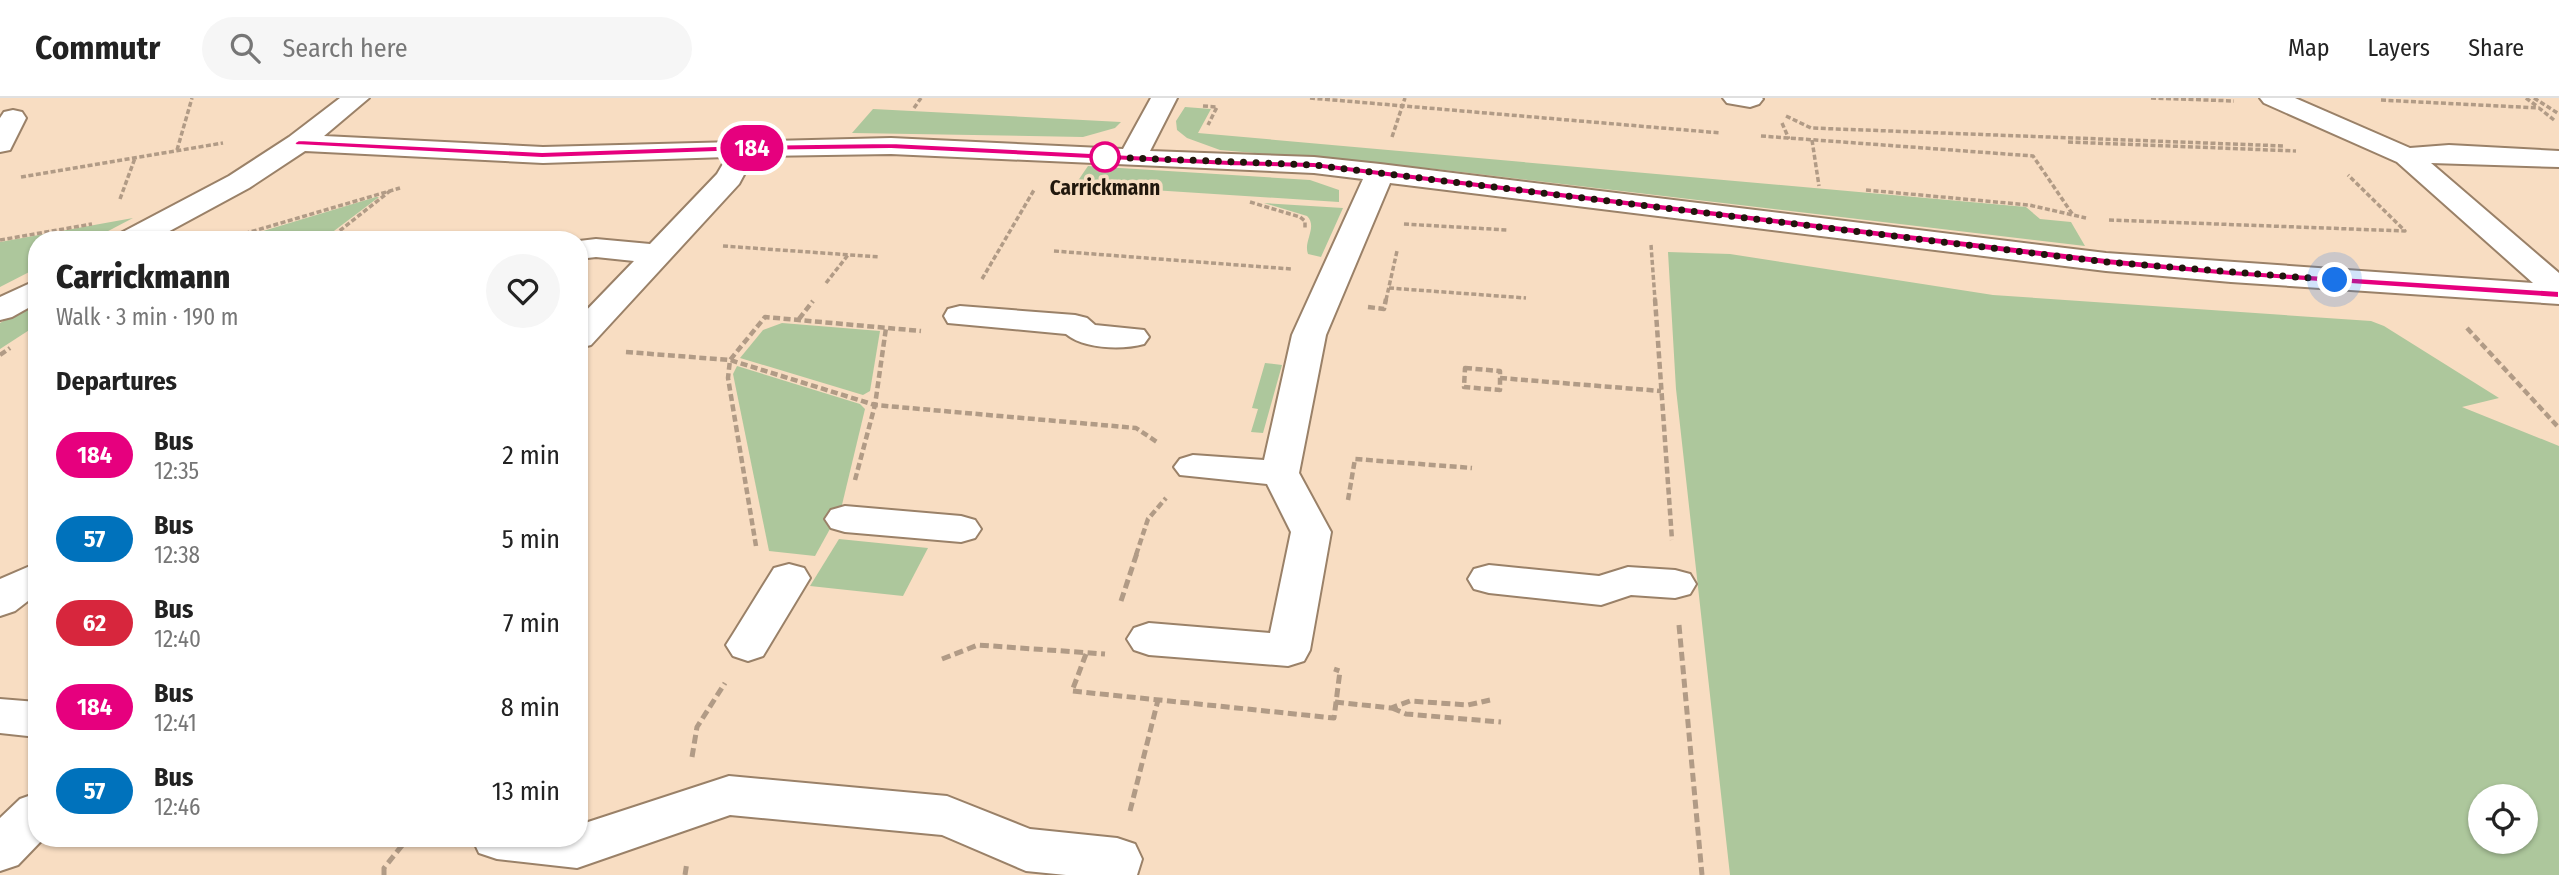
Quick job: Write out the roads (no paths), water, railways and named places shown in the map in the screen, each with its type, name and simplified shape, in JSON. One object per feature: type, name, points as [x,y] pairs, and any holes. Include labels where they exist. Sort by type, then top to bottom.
[{"type":"street","points":[[148,231],[239,182],[299,143],[356,98]]},
{"type":"street","points":[[1736,98],[1750,99]]},
{"type":"street","points":[[2274,99],[2407,156],[2559,289]]},
{"type":"street","points":[[1132,158],[1162,101]]},
{"type":"street","points":[[0,144],[13,118]]},
{"type":"street","points":[[299,143],[542,155],[891,146],[1314,165],[1384,160],[2117,263],[2559,294]]},
{"type":"street","points":[[588,328],[729,178],[745,148]]},
{"type":"street","points":[[2407,156],[2449,153],[2559,159]]},
{"type":"street","points":[[1149,639],[1288,650],[1311,532],[1280,473],[1309,335],[1384,160]]},
{"type":"street","points":[[588,249],[664,248]]},
{"type":"street","points":[[0,310],[28,295]]},
{"type":"street","points":[[960,316],[1075,325],[1086,334],[1132,337]]},
{"type":"street","points":[[1194,467],[1280,473]]},
{"type":"street","points":[[845,519],[961,529]]},
{"type":"street","points":[[748,645],[789,578]]},
{"type":"street","points":[[1489,579],[1601,591],[1628,581],[1675,584]]},
{"type":"street","points":[[0,716],[28,719]]},
{"type":"street","points":[[588,843],[729,795],[947,816],[1026,850],[1114,867]]},
{"type":"street","points":[[0,850],[28,822]]},
{"type":"place","name":"Carrickmann","points":[[1105,157]]}]
